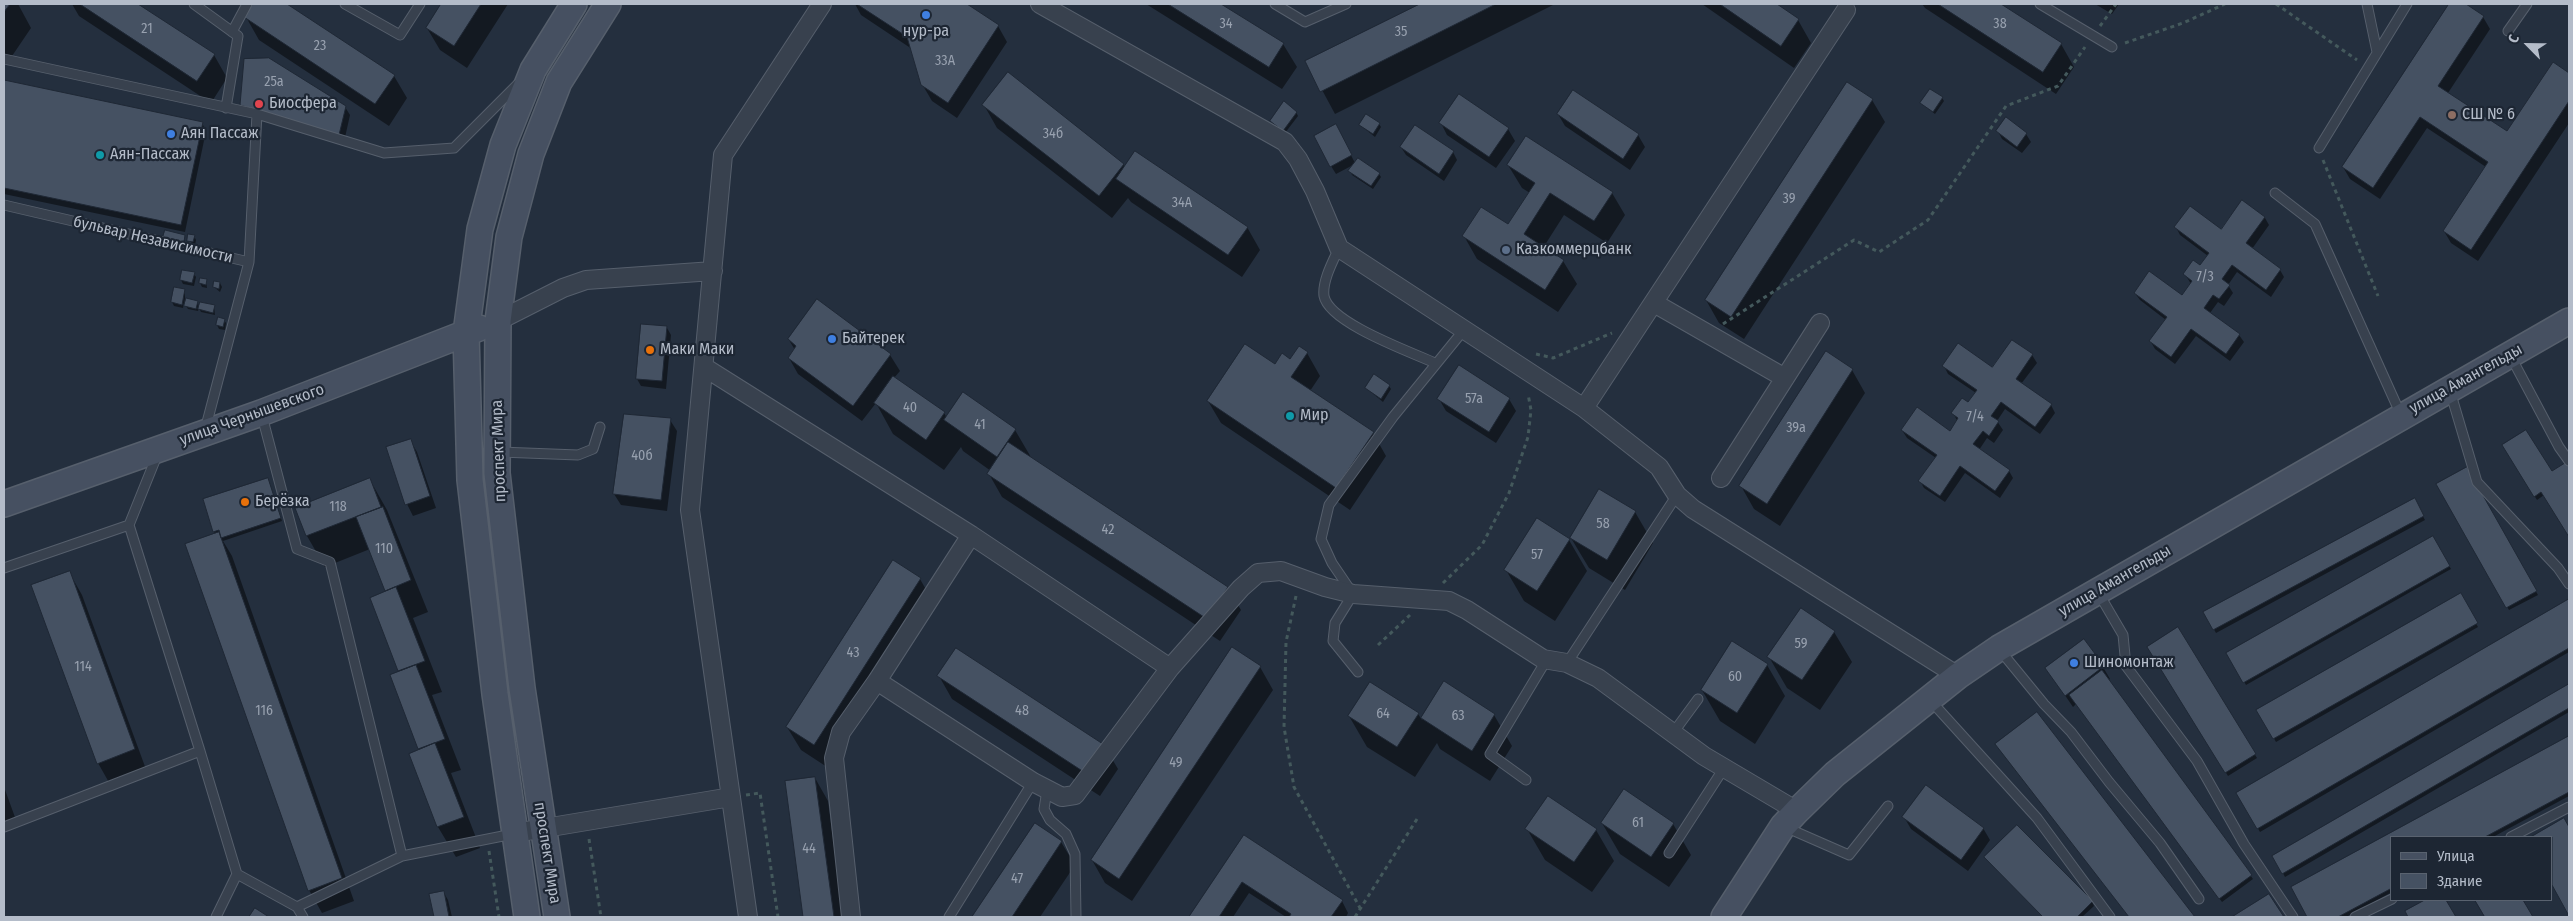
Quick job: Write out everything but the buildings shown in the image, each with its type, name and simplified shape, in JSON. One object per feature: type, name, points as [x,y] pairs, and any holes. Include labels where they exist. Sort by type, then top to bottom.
[{"type":"main road","name":"проспект Мира","points":[[527,917],[470,480],[466,333],[480,229],[503,145],[533,70],[574,4]]},
{"type":"main road","name":"проспект Мира","points":[[557,917],[521,678],[496,472],[498,321],[509,237],[531,154],[559,82],[608,4]]},
{"type":"main road","name":"улица Чернышевского","points":[[4,504],[261,413],[498,321]]},
{"type":"main road","name":"улица Амангельды","points":[[1724,917],[1790,819],[1835,774],[1958,676],[1999,648],[2401,415],[2569,321]]},
{"type":"street","points":[[748,917],[690,510],[724,155],[822,4]]},
{"type":"street","points":[[1040,4],[1285,142],[1298,158],[1315,191],[1339,248],[1584,408],[1659,467],[1677,495],[1694,509],[1958,676]]},
{"type":"street","points":[[1584,408],[1654,303],[1844,6]]},
{"type":"street","points":[[498,321],[563,288],[586,280],[713,271]]},
{"type":"street","points":[[1654,303],[1785,378]]},
{"type":"street","points":[[1721,478],[1820,323]]},
{"type":"street","points":[[704,367],[971,535],[1170,668]]},
{"type":"street","points":[[850,917],[834,758],[841,732],[877,681],[971,535]]},
{"type":"street","points":[[877,681],[1040,786],[1062,797],[1075,795],[1170,668],[1241,588],[1258,573],[1281,571],[1353,594],[1449,601],[1467,610],[1547,660],[1567,663],[1598,678],[1724,768],[1790,819]]},
{"type":"street","points":[[515,834],[731,797]]},
{"type":"lane","points":[[194,4],[238,36],[226,108]]},
{"type":"lane","points":[[232,32],[247,4]]},
{"type":"lane","points":[[345,4],[400,36],[420,4]]},
{"type":"lane","points":[[1274,4],[1305,22],[1346,4]]},
{"type":"lane","points":[[2040,4],[2112,47]]},
{"type":"lane","points":[[2367,4],[2377,52]]},
{"type":"lane","points":[[2319,148],[2407,4]]},
{"type":"lane","points":[[2508,31],[2527,4]]},
{"type":"lane","points":[[4,59],[257,114],[384,154],[454,148],[533,70]]},
{"type":"lane","points":[[249,262],[257,114]]},
{"type":"lane","points":[[2275,193],[2315,224],[2401,415]]},
{"type":"lane","name":"бульвар Независимости","points":[[4,205],[249,262],[205,432]]},
{"type":"lane","points":[[1339,248],[1330,268],[1324,295],[1327,306],[1341,318],[1435,363]]},
{"type":"lane","points":[[1358,672],[1334,641],[1335,623],[1353,594],[1332,563],[1321,539],[1329,505],[1393,417],[1463,330]]},
{"type":"lane","points":[[2510,354],[2559,447],[2569,461]]},
{"type":"lane","points":[[2450,388],[2477,482],[2558,568],[2569,584]]},
{"type":"lane","points":[[261,413],[296,550],[330,562],[402,856]]},
{"type":"lane","points":[[497,452],[578,455],[593,449],[600,426]]},
{"type":"lane","points":[[160,448],[129,525],[237,874],[216,917]]},
{"type":"lane","points":[[1567,663],[1677,495]]},
{"type":"lane","points":[[4,568],[129,525]]},
{"type":"lane","points":[[2098,591],[2123,635],[2126,666],[2196,761],[2244,844],[2293,917]]},
{"type":"lane","points":[[1999,648],[2044,704],[2071,732],[2109,782],[2160,843],[2199,898]]},
{"type":"lane","points":[[1526,780],[1490,754],[1547,660]]},
{"type":"lane","points":[[1929,698],[2037,818],[2110,917]]},
{"type":"lane","points":[[1673,733],[1698,699]]},
{"type":"lane","points":[[4,826],[200,752]]},
{"type":"lane","points":[[1669,853],[1724,768]]},
{"type":"lane","points":[[950,917],[1040,786]]},
{"type":"lane","points":[[1040,786],[1044,809],[1050,820],[1066,834],[1075,854],[1076,917]]},
{"type":"lane","points":[[1790,819],[1849,855],[1888,806]]},
{"type":"lane","points":[[2513,836],[2569,806]]},
{"type":"lane","points":[[297,907],[402,856],[515,834]]},
{"type":"lane","points":[[237,874],[297,907],[303,917]]},
{"type":"lane","points":[[2355,917],[2390,900]]},
{"type":"path","points":[[1708,333],[1854,240],[1879,252],[1928,220],[2006,106],[2058,86],[2116,4]]},
{"type":"path","points":[[2112,47],[2182,23],[2225,4]]},
{"type":"path","points":[[2276,4],[2368,67]]},
{"type":"path","points":[[2319,148],[2378,296]]},
{"type":"path","points":[[1535,354],[1553,358],[1644,318]]},
{"type":"path","points":[[1378,645],[1482,546],[1509,493],[1528,437],[1531,410],[1523,368]]},
{"type":"path","points":[[1304,579],[1297,593],[1286,642],[1284,727],[1294,787],[1360,908]]},
{"type":"path","points":[[731,797],[760,793],[778,917]]},
{"type":"path","points":[[1355,917],[1417,820]]},
{"type":"path","points":[[587,822],[600,917]]},
{"type":"path","points":[[487,839],[498,917]]},
{"type":"place","name":"нур-ра","points":[[926,15]]},
{"type":"place","name":"Биосфера","points":[[259,104]]},
{"type":"place","name":"СШ № 6","points":[[2452,115]]},
{"type":"place","name":"Аян Пассаж","points":[[171,134]]},
{"type":"place","name":"Аян-Пассаж","points":[[100,155]]},
{"type":"place","name":"Казкоммерцбанк","points":[[1506,250]]},
{"type":"place","name":"Байтерек","points":[[832,339]]},
{"type":"place","name":"Маки Маки","points":[[650,350]]},
{"type":"place","name":"Мир","points":[[1290,416]]},
{"type":"place","name":"Берёзка","points":[[245,502]]},
{"type":"place","name":"Шиномонтаж","points":[[2074,663]]}]
